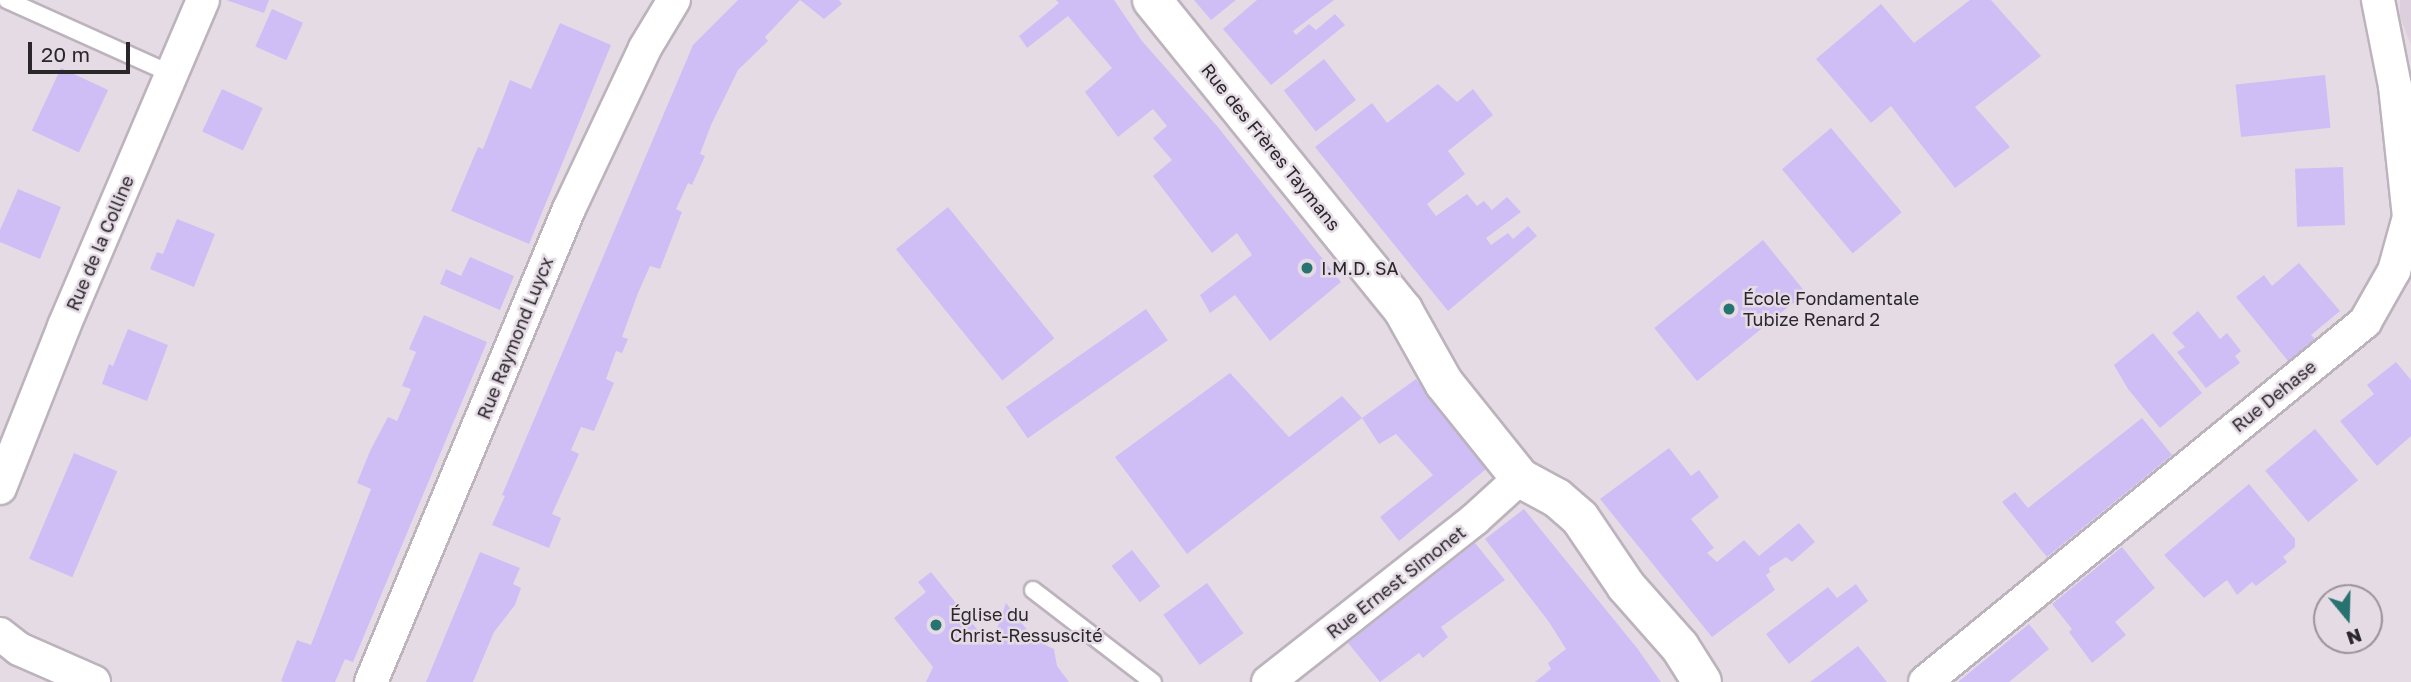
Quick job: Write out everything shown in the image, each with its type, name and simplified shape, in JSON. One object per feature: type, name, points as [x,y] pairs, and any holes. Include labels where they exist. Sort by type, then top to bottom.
[{"type":"street","name":"Rue de la Colline","points":[[0,488],[64,326],[203,0]]},
{"type":"street","name":"Rue Raymond Luycx","points":[[371,682],[569,209],[645,48],[674,0]]},
{"type":"street","name":"Rue des Frères Taymans","points":[[1152,0],[1403,310],[1444,383],[1520,478],[1557,498],[1580,518],[1626,586],[1680,647],[1702,682]]},
{"type":"street","name":"Rue Dehase","points":[[1925,682],[2365,322],[2394,271],[2409,217],[2403,95],[2378,0]]},
{"type":"street","name":"Rue Ernest Simonet","points":[[1268,682],[1475,519],[1520,478]]},
{"type":"street","points":[[0,634],[19,649],[94,682]]},
{"type":"lane","points":[[7,0],[172,74]]},
{"type":"lane","points":[[1034,590],[1153,682]]},
{"type":"shaded area","points":[[2400,0],[2411,0],[2411,45],[2400,17]]},
{"type":"building","points":[[226,0],[269,0],[264,13]]},
{"type":"building","points":[[738,0],[800,0],[765,37],[768,41],[738,70],[711,125],[700,154],[705,156],[692,185],[688,183],[676,209],[682,212],[660,269],[650,266],[638,293],[622,337],[628,339],[622,353],[616,351],[606,379],[614,383],[594,431],[581,427],[571,450],[579,454],[552,514],[561,518],[549,548],[492,525],[505,496],[502,495],[693,45]]},
{"type":"building","points":[[800,0],[839,0],[842,4],[824,19]]},
{"type":"building","points":[[1056,0],[1114,0],[1142,41],[1217,126],[1341,282],[1270,341],[1235,295],[1210,313],[1200,295],[1252,255],[1237,233],[1212,253],[1153,176],[1172,160],[1153,138],[1167,126],[1153,109],[1118,137],[1085,92],[1112,68],[1068,16],[1027,48],[1019,36],[1059,3]]},
{"type":"building","points":[[1194,0],[1236,0],[1211,20]]},
{"type":"building","points":[[1257,0],[1334,0],[1293,31],[1296,35],[1309,24],[1316,30],[1335,14],[1345,25],[1271,85],[1223,29]]},
{"type":"building","points":[[1970,0],[1991,0],[2041,56],[1975,107],[2010,147],[1955,188],[1891,106],[1871,123],[1816,59],[1881,4],[1914,43]]},
{"type":"building","points":[[272,9],[303,23],[286,60],[255,46]]},
{"type":"building","points":[[560,23],[611,45],[529,244],[451,211],[478,147],[483,149],[510,80],[531,89]]},
{"type":"building","points":[[1324,59],[1356,100],[1316,131],[1284,90]]},
{"type":"building","points":[[61,68],[108,90],[79,153],[32,131]]},
{"type":"building","points":[[2325,75],[2331,128],[2241,137],[2235,84]]},
{"type":"building","points":[[1438,84],[1457,102],[1473,89],[1493,115],[1448,151],[1465,174],[1427,204],[1436,216],[1467,194],[1477,206],[1484,201],[1492,210],[1507,197],[1521,212],[1486,238],[1491,245],[1508,233],[1513,239],[1528,226],[1537,236],[1448,311],[1315,147],[1372,103],[1387,123]]},
{"type":"building","points":[[222,89],[263,108],[243,151],[202,132]]},
{"type":"building","points":[[1831,128],[1902,212],[1853,253],[1782,169]]},
{"type":"building","points":[[2343,167],[2345,225],[2297,227],[2295,169]]},
{"type":"building","points":[[18,189],[61,207],[40,259],[0,242],[0,230]]},
{"type":"building","points":[[948,207],[1054,338],[1002,381],[896,249]]},
{"type":"building","points":[[177,219],[215,234],[194,287],[150,269],[157,252],[163,254]]},
{"type":"building","name":"École Fondamentale Tubize Renard 2","points":[[1763,240],[1806,293],[1697,381],[1654,328]]},
{"type":"building","points":[[470,257],[514,276],[500,310],[440,284],[446,269],[461,276]]},
{"type":"building","points":[[2299,263],[2340,311],[2311,335],[2315,339],[2288,361],[2236,297],[2264,275],[2272,286]]},
{"type":"building","points":[[1146,309],[1168,340],[1028,438],[1006,407]]},
{"type":"building","points":[[2198,311],[2220,339],[2227,333],[2241,351],[2235,356],[2240,363],[2206,388],[2177,352],[2185,347],[2172,333]]},
{"type":"building","points":[[424,315],[487,342],[353,662],[345,659],[335,682],[281,681],[297,640],[311,645],[371,489],[357,483],[388,417],[397,421],[411,389],[402,386],[416,352],[409,349]]},
{"type":"building","points":[[128,329],[168,345],[147,401],[102,384],[109,364],[113,366]]},
{"type":"building","points":[[2153,333],[2202,393],[2160,428],[2128,389],[2114,365]]},
{"type":"building","points":[[2396,362],[2411,380],[2411,436],[2377,466],[2340,421],[2374,394],[2367,385]]},
{"type":"building","points":[[1230,373],[1289,437],[1342,396],[1362,418],[1187,554],[1115,457]]},
{"type":"building","points":[[1416,379],[1486,469],[1399,541],[1380,517],[1433,475],[1396,434],[1379,444],[1362,418]]},
{"type":"building","points":[[2142,418],[2172,455],[2047,557],[2002,502],[2015,492],[2028,508]]},
{"type":"building","points":[[2315,429],[2358,480],[2308,522],[2265,471]]},
{"type":"building","points":[[1669,448],[1691,476],[1699,470],[1719,497],[1691,519],[1714,548],[1707,553],[1717,562],[1744,540],[1759,556],[1799,523],[1815,542],[1792,562],[1786,557],[1769,568],[1770,572],[1766,575],[1775,590],[1712,637],[1600,499]]},
{"type":"building","points":[[74,453],[117,471],[72,577],[29,559]]},
{"type":"building","points":[[2249,484],[2295,539],[2295,547],[2283,557],[2287,562],[2256,586],[2252,582],[2237,595],[2227,580],[2204,598],[2164,555]]},
{"type":"building","points":[[1524,509],[1637,648],[1661,682],[1535,682],[1551,669],[1548,663],[1566,649],[1549,622],[1485,539]]},
{"type":"building","points":[[1475,543],[1505,580],[1441,627],[1448,637],[1423,658],[1419,653],[1380,682],[1348,643]]},
{"type":"building","points":[[2122,547],[2155,588],[2115,622],[2126,635],[2092,663],[2069,632],[2072,629],[2052,604]]},
{"type":"building","points":[[1132,550],[1160,586],[1140,602],[1112,566]]},
{"type":"building","points":[[480,552],[520,568],[513,584],[521,588],[515,605],[494,632],[473,682],[426,682]]},
{"type":"building","name":"Église du Christ-Ressuscité","points":[[931,572],[980,633],[996,632],[1006,603],[1035,640],[1054,649],[1057,666],[1069,682],[926,682],[933,667],[894,618],[926,592],[918,582]]},
{"type":"building","points":[[1207,583],[1243,633],[1200,665],[1163,615]]},
{"type":"building","points":[[1856,584],[1868,601],[1789,664],[1766,634],[1828,587],[1837,598]]},
{"type":"building","points":[[2029,624],[2049,649],[2009,682],[1958,682]]},
{"type":"building","points":[[1858,646],[1887,682],[1810,682]]},
{"type":"place","name":"I.M.D. SA","points":[[1307,268]]},
{"type":"place","name":"École Fondamentale Tubize Renard 2","points":[[1729,309]]},
{"type":"place","name":"Église du Christ-Ressuscité","points":[[936,625]]}]
